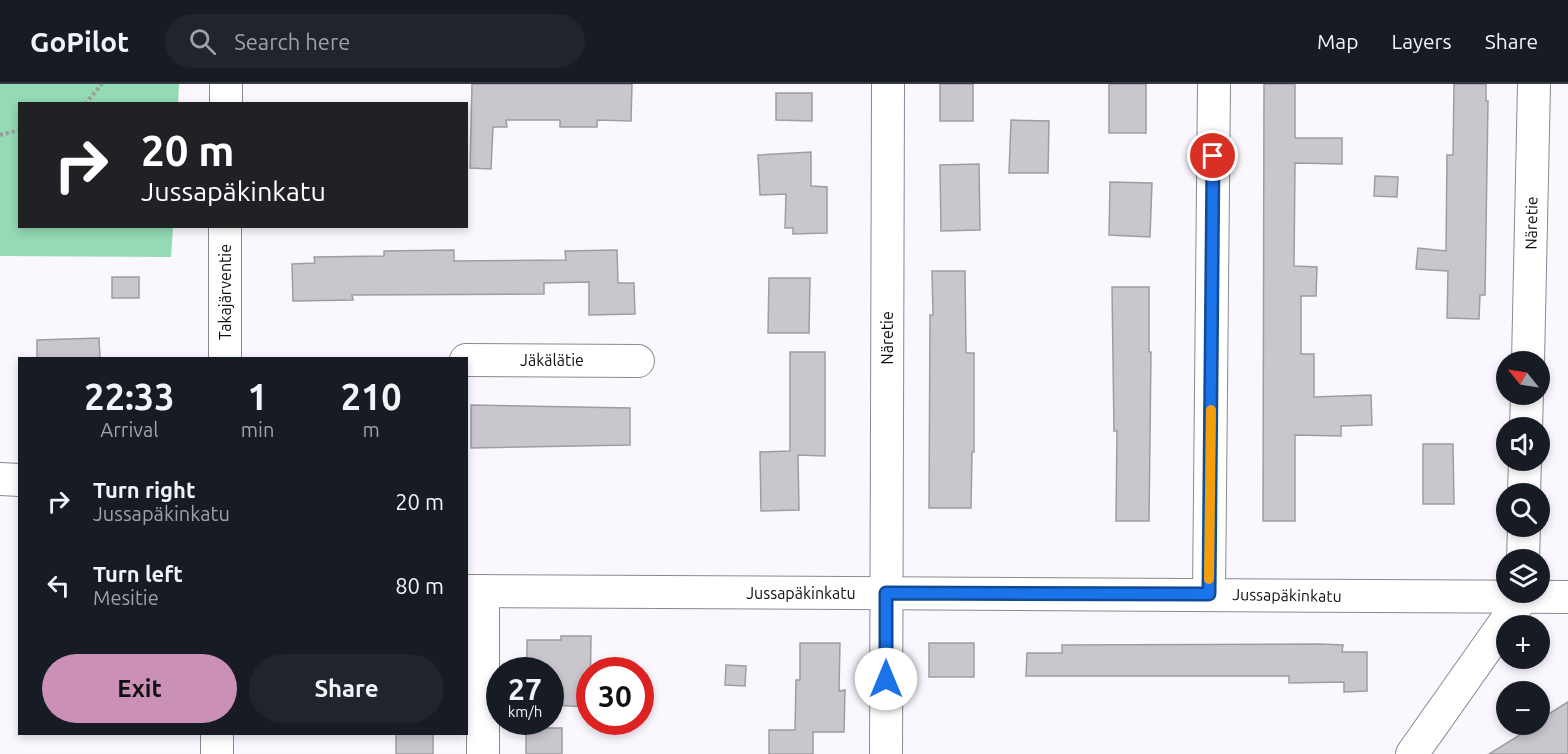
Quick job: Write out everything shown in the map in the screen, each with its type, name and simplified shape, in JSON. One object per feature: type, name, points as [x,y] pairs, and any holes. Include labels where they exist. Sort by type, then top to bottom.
[{"type":"street","points":[[226,84],[226,102]]},
{"type":"street","name":"Näretie","points":[[886,754],[888,84]]},
{"type":"street","points":[[1209,594],[1214,84]]},
{"type":"street","name":"Näretie","points":[[1528,351],[1534,84]]},
{"type":"street","name":"Takajärventie","points":[[225,228],[225,357]]},
{"type":"street","name":"Jäkälätie","points":[[468,360],[638,361]]},
{"type":"street","points":[[0,479],[18,480]]},
{"type":"street","points":[[475,591],[483,754]]},
{"type":"street","name":"Jussapäkinkatu","points":[[475,591],[1496,595]]},
{"type":"street","name":"Jussapäkinkatu","points":[[1550,596],[1568,597]]},
{"type":"street","points":[[1412,754],[1516,603]]},
{"type":"street","points":[[217,735],[217,754]]},
{"type":"path","points":[[87,102],[102,84]]},
{"type":"path","points":[[0,135],[18,130]]},
{"type":"green space","points":[[0,84],[179,84],[178,102],[18,102],[18,228],[173,228],[171,257],[0,256]]},
{"type":"building","points":[[472,84],[632,84],[631,121],[597,120],[597,127],[560,127],[560,120],[506,120],[507,127],[493,127],[491,169],[470,168]]},
{"type":"building","points":[[940,84],[973,84],[973,121],[940,121]]},
{"type":"building","points":[[1109,84],[1146,84],[1146,133],[1109,133]]},
{"type":"building","points":[[1264,84],[1295,84],[1295,138],[1342,138],[1342,164],[1295,163],[1294,266],[1317,267],[1316,296],[1301,296],[1301,354],[1314,354],[1314,397],[1371,395],[1372,425],[1341,426],[1341,436],[1295,435],[1295,521],[1263,521]]},
{"type":"building","points":[[1454,84],[1486,84],[1486,101],[1488,101],[1485,295],[1480,295],[1479,319],[1447,318],[1448,271],[1416,269],[1418,248],[1446,251],[1447,155],[1453,155]]},
{"type":"building","points":[[776,93],[812,93],[812,121],[776,120]]},
{"type":"building","points":[[1011,120],[1049,121],[1048,173],[1009,173]]},
{"type":"building","points":[[811,152],[811,186],[827,187],[827,233],[793,234],[793,228],[785,228],[786,194],[760,195],[758,155]]},
{"type":"building","points":[[979,164],[980,230],[941,231],[940,165]]},
{"type":"building","points":[[1375,176],[1398,177],[1397,197],[1374,196]]},
{"type":"building","points":[[1110,182],[1152,183],[1150,237],[1109,235]]},
{"type":"building","points":[[454,250],[454,261],[566,260],[565,251],[617,250],[618,283],[634,283],[635,314],[589,315],[589,282],[544,283],[544,294],[352,295],[353,300],[293,301],[292,264],[315,263],[314,257],[384,256],[384,251]]},
{"type":"building","points":[[932,271],[965,271],[966,353],[974,353],[974,452],[972,452],[971,508],[929,508]]},
{"type":"building","points":[[112,277],[139,277],[139,298],[112,298]]},
{"type":"building","points":[[769,278],[810,278],[809,333],[768,333]]},
{"type":"building","points":[[1112,287],[1149,287],[1149,352],[1151,352],[1149,521],[1116,521],[1117,431],[1114,431]]},
{"type":"building","points":[[99,338],[100,357],[37,357],[37,340]]},
{"type":"building","points":[[790,352],[825,352],[825,456],[798,455],[799,510],[761,511],[760,452],[790,451]]},
{"type":"building","points":[[471,405],[630,408],[630,445],[471,448]]},
{"type":"building","points":[[1423,444],[1453,444],[1454,504],[1423,504]]},
{"type":"building","points":[[561,636],[591,636],[591,657],[576,657],[576,706],[564,706],[564,657],[527,657],[527,640],[561,640]]},
{"type":"building","points":[[800,643],[840,643],[839,691],[845,690],[844,732],[813,732],[813,754],[769,754],[769,730],[795,730],[796,680],[800,680]]},
{"type":"building","points":[[929,643],[974,643],[974,677],[929,677]]},
{"type":"building","points":[[1062,645],[1343,645],[1342,652],[1367,652],[1367,691],[1344,692],[1344,682],[1289,683],[1289,676],[1026,676],[1027,653],[1062,653]]},
{"type":"building","points":[[726,665],[746,666],[745,686],[725,685]]},
{"type":"building","points":[[1568,702],[1568,754],[1489,754],[1520,735],[1550,735],[1550,713]]},
{"type":"building","points":[[396,735],[433,735],[433,754],[396,754]]},
{"type":"building","points":[[526,735],[562,735],[562,754],[526,754]]},
{"type":"slow traffic","points":[[1209,579],[1211,410]]},
{"type":"route","points":[[886,679],[886,593],[1209,594],[1213,156]]}]
